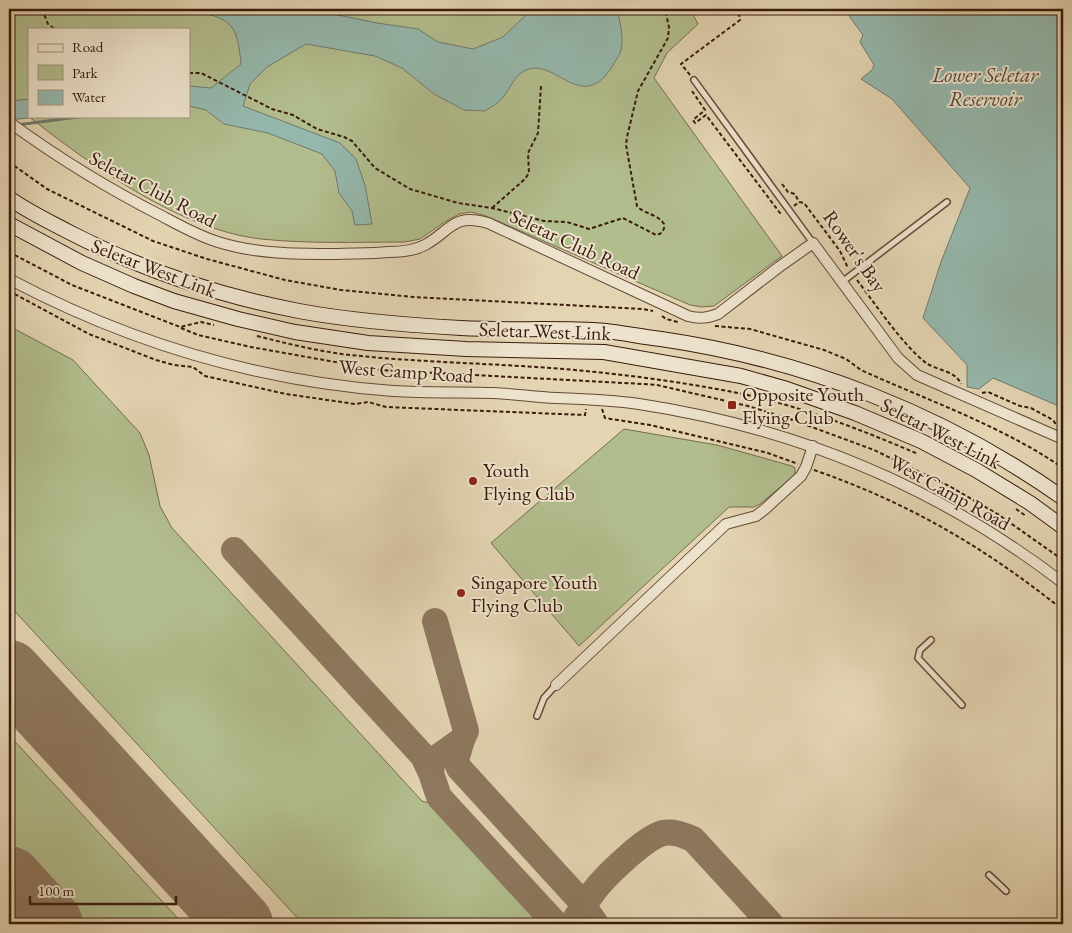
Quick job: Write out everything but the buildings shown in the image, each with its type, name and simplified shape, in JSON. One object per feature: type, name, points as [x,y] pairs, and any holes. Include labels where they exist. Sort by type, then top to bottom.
[{"type":"main road","name":"Seletar West Link","points":[[9,198],[22,207],[92,244],[141,265],[245,298],[299,311],[341,317],[463,328],[606,331],[698,345],[794,368],[868,393],[934,422],[984,447],[1063,498]]},
{"type":"main road","name":"Seletar West Link","points":[[9,224],[82,263],[134,286],[174,301],[238,319],[295,332],[368,343],[604,352],[741,376],[787,389],[855,413],[921,441],[976,470],[1030,503],[1063,527]]},
{"type":"main road","points":[[463,328],[495,337],[527,339],[530,341],[530,350]]},
{"type":"street","name":"Seletar Club Road","points":[[9,122],[108,187],[203,237],[220,243],[288,254],[387,253],[424,246],[462,220],[473,219],[488,223],[688,316],[704,318],[718,314],[779,267],[813,244]]},
{"type":"street","points":[[813,244],[898,358],[918,375],[1063,439]]},
{"type":"street","name":"West Camp Road","points":[[9,279],[44,298],[95,320],[168,348],[243,369],[393,391],[494,393],[603,400],[636,404],[761,430],[854,461],[904,484],[994,534],[1063,583]]},
{"type":"street","points":[[556,685],[726,524],[756,516],[800,476],[806,467],[813,446]]},
{"type":"lane","points":[[694,80],[813,244]]},
{"type":"lane","points":[[842,282],[947,202]]},
{"type":"lane","points":[[931,640],[920,650],[918,658],[962,705]]},
{"type":"lane","points":[[537,716],[544,698],[556,685]]},
{"type":"lane","points":[[989,875],[1006,891]]},
{"type":"path","points":[[42,9],[48,24],[54,28]]},
{"type":"path","points":[[190,73],[201,73],[256,101],[293,115],[317,129],[352,141],[375,168],[410,189],[458,203],[492,208],[544,221],[567,222],[589,229],[620,218],[626,219],[652,234],[660,234],[663,231],[664,224],[662,220],[642,211],[637,206],[626,145],[628,128],[638,91],[668,38],[669,27],[665,9]]},
{"type":"path","points":[[730,9],[738,12],[740,20],[681,64],[694,80],[687,84],[705,110],[692,120],[695,123],[706,115],[780,213],[782,214],[789,210]]},
{"type":"path","points":[[492,208],[525,179],[529,173],[528,154],[538,133],[541,86]]},
{"type":"path","points":[[9,162],[46,189],[153,241],[207,259],[285,280],[341,290],[412,297],[643,309],[654,312]]},
{"type":"path","points":[[782,184],[788,192],[795,194],[799,202]]},
{"type":"path","name":"Rower's Bay","points":[[789,210],[799,202],[804,203],[837,246],[845,265],[902,340],[926,363],[948,372],[960,381],[962,387]]},
{"type":"path","points":[[9,252],[72,285],[180,327],[201,322],[219,327]]},
{"type":"path","points":[[9,291],[90,334],[156,360],[174,365],[193,367],[205,376],[286,394],[355,404],[368,402],[386,407],[457,411],[585,416],[586,408],[593,408]]},
{"type":"path","points":[[660,314],[673,322],[682,323]]},
{"type":"path","points":[[714,326],[750,329],[824,350],[846,359],[868,374],[1001,433],[1041,453],[1063,468]]},
{"type":"path","points":[[255,336],[342,354],[593,372],[744,394],[795,408],[920,454]]},
{"type":"path","points":[[979,394],[988,392],[1020,406],[1031,408],[1053,420],[1058,428]]},
{"type":"path","points":[[600,408],[605,418],[650,425],[768,453],[858,485],[931,520],[980,549],[1027,581],[1063,610]]},
{"type":"path","points":[[1014,508],[1029,518]]},
{"type":"green space","points":[[9,9],[690,9],[698,24],[667,53],[654,78],[782,256],[714,306],[702,307],[690,305],[486,216],[471,212],[459,214],[420,239],[405,242],[297,242],[261,239],[228,232],[194,221],[161,205],[95,166],[31,118],[190,118],[190,28],[28,28],[28,116],[9,101]]},
{"type":"green space","points":[[9,326],[73,360],[140,433],[149,455],[160,506],[172,528],[422,801],[436,805],[540,917],[543,924],[303,924],[9,605]]},
{"type":"green space","points":[[624,429],[717,445],[792,466],[795,468],[795,475],[754,507],[729,507],[579,646],[491,543]]},
{"type":"green space","points":[[9,735],[183,924],[9,924]]},
{"type":"water","points":[[190,9],[309,9],[418,29],[438,42],[473,49],[503,37],[525,16],[528,9],[616,9],[621,29],[622,46],[618,57],[604,77],[592,85],[581,86],[536,68],[520,73],[506,94],[495,105],[485,111],[464,110],[434,94],[402,68],[375,56],[306,44],[267,67],[250,84],[243,106],[340,143],[356,159],[365,185],[372,224],[355,225],[352,211],[339,193],[335,171],[322,154],[268,133],[224,124],[206,110],[190,106],[190,86],[211,88],[241,64],[234,30],[229,24],[214,16]]},
{"type":"water","name":"Lower Seletar Reservoir","points":[[844,9],[1063,9],[1063,427],[1061,426],[1061,407],[993,378],[979,389],[967,387],[967,365],[923,318],[941,262],[970,188],[892,99],[861,79],[872,70],[874,65],[860,42],[863,35]]},
{"type":"water","points":[[28,99],[28,118],[9,120],[9,101]]},
{"type":"waterway","points":[[17,125],[70,118]]},
{"type":"taxiway","points":[[234,550],[423,756],[431,773]]},
{"type":"taxiway","points":[[435,621],[466,731],[462,740],[435,759],[432,765],[431,773],[439,797],[556,924]]},
{"type":"taxiway","points":[[462,740],[456,760],[459,768],[578,898],[596,924]]},
{"type":"taxiway","points":[[572,924],[594,891],[619,864],[647,841],[663,833],[678,834],[693,839],[771,924]]},
{"type":"runway","points":[[9,673],[240,924]]},
{"type":"runway","points":[[9,879],[50,924]]},
{"type":"place","name":"Opposite Youth Flying Club","points":[[732,405]]},
{"type":"place","name":"Youth Flying Club","points":[[473,481]]},
{"type":"place","name":"Singapore Youth Flying Club","points":[[461,593]]}]
